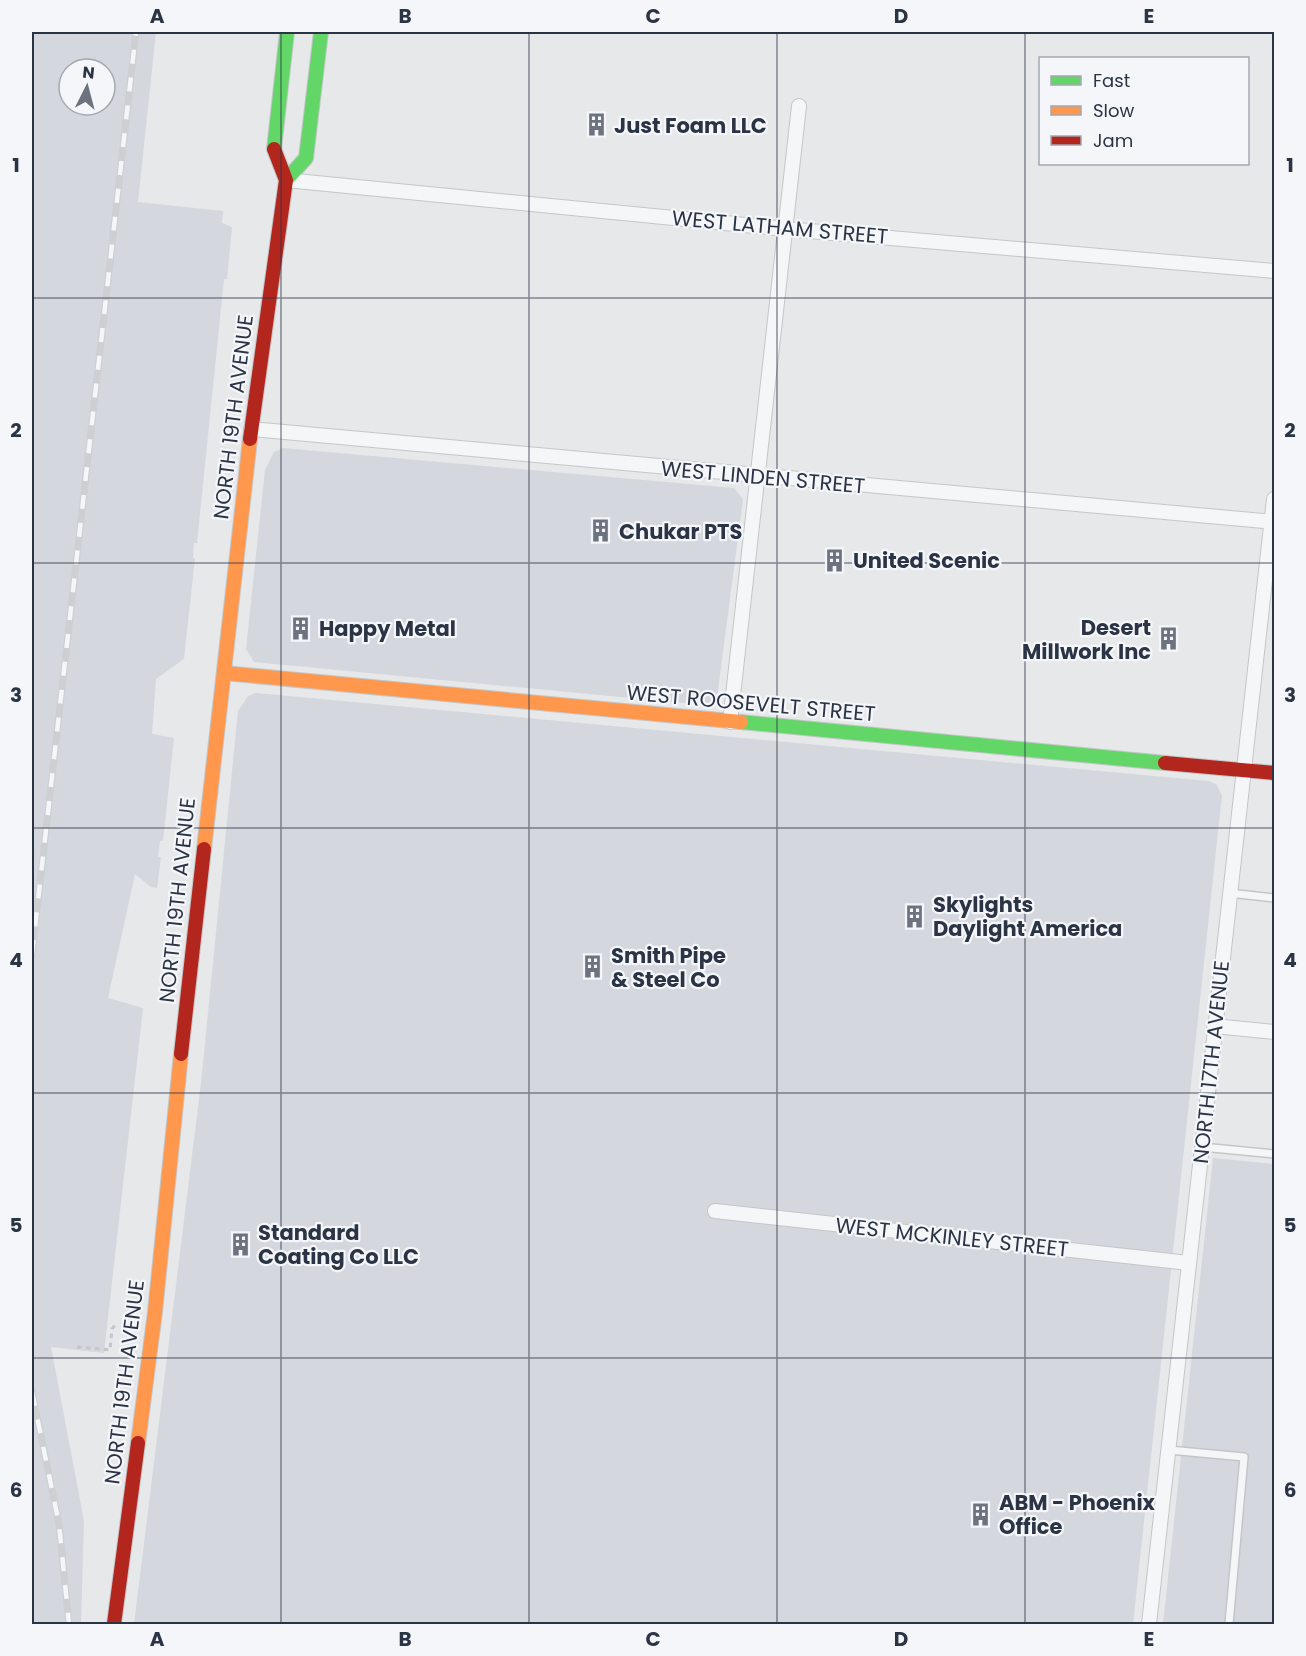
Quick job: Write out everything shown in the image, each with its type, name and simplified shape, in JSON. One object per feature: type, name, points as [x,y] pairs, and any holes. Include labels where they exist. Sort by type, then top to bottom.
[{"type":"main road","points":[[287,32],[273,148],[286,180],[306,158],[321,32]]},
{"type":"main road","name":"NORTH 19TH AVENUE","points":[[114,1624],[155,1312],[183,1031],[251,429],[286,180]]},
{"type":"main road","name":"WEST ROOSEVELT STREET","points":[[224,673],[1275,773]]},
{"type":"street","points":[[730,722],[799,106]]},
{"type":"street","name":"WEST LATHAM STREET","points":[[286,180],[786,229],[1275,271]]},
{"type":"street","name":"WEST LINDEN STREET","points":[[251,429],[758,477],[1273,521]]},
{"type":"street","name":"NORTH 17TH AVENUE","points":[[1149,1624],[1214,1026],[1275,499]]},
{"type":"street","points":[[1214,1026],[1275,1032]]},
{"type":"street","name":"WEST MCKINLEY STREET","points":[[715,1211],[1190,1263]]},
{"type":"lane","points":[[1229,893],[1275,898]]},
{"type":"lane","points":[[1202,1147],[1275,1154]]},
{"type":"lane","points":[[1169,1450],[1244,1457],[1229,1624]]},
{"type":"path","points":[[77,1347],[110,1350],[112,1329],[116,1324]]},
{"type":"shaded area","points":[[32,32],[156,32],[138,202],[223,211],[222,223],[232,227],[227,279],[224,279],[197,543],[194,543],[193,558],[195,558],[184,659],[156,679],[152,734],[174,738],[163,841],[160,841],[158,857],[161,857],[157,888],[151,887],[135,874],[108,998],[143,1008],[104,1353],[51,1347],[84,1521],[81,1624],[32,1624]]},
{"type":"shaded area","points":[[283,448],[734,488],[743,499],[717,698],[705,705],[254,662],[246,649],[265,470],[274,452]]},
{"type":"shaded area","points":[[256,693],[1208,781],[1216,784],[1222,795],[1133,1624],[134,1624],[201,1083],[238,711],[248,696]]},
{"type":"shaded area","points":[[1213,1158],[1274,1164],[1274,1624],[1163,1624]]},
{"type":"railway","points":[[32,954],[136,32]]},
{"type":"railway","points":[[32,1392],[59,1524],[69,1624]]},
{"type":"traffic: fast","points":[[274,149],[287,32]]},
{"type":"traffic: fast","points":[[286,180],[306,158],[321,32]]},
{"type":"traffic: fast","points":[[741,722],[1165,763]]},
{"type":"traffic: slow","points":[[204,849],[250,439]]},
{"type":"traffic: slow","points":[[224,673],[741,722]]},
{"type":"traffic: slow","points":[[138,1443],[155,1312],[181,1054]]},
{"type":"traffic: jam","points":[[250,439],[286,180],[274,149]]},
{"type":"traffic: jam","points":[[1165,763],[1274,773]]},
{"type":"traffic: jam","points":[[181,1054],[204,849]]},
{"type":"traffic: jam","points":[[114,1624],[138,1443]]},
{"type":"place","name":"Just Foam LLC","points":[[596,125]]},
{"type":"place","name":"Chukar PTS","points":[[601,531]]},
{"type":"place","name":"United Scenic","points":[[835,560]]},
{"type":"place","name":"Happy Metal","points":[[301,628]]},
{"type":"place","name":"Desert Millwork Inc","points":[[1169,639]]},
{"type":"place","name":"Skylights Daylight America","points":[[915,916]]},
{"type":"place","name":"Smith Pipe & Steel Co","points":[[593,967]]},
{"type":"place","name":"Standard Coating Co LLC","points":[[240,1244]]},
{"type":"place","name":"ABM - Phoenix Office","points":[[981,1514]]}]
